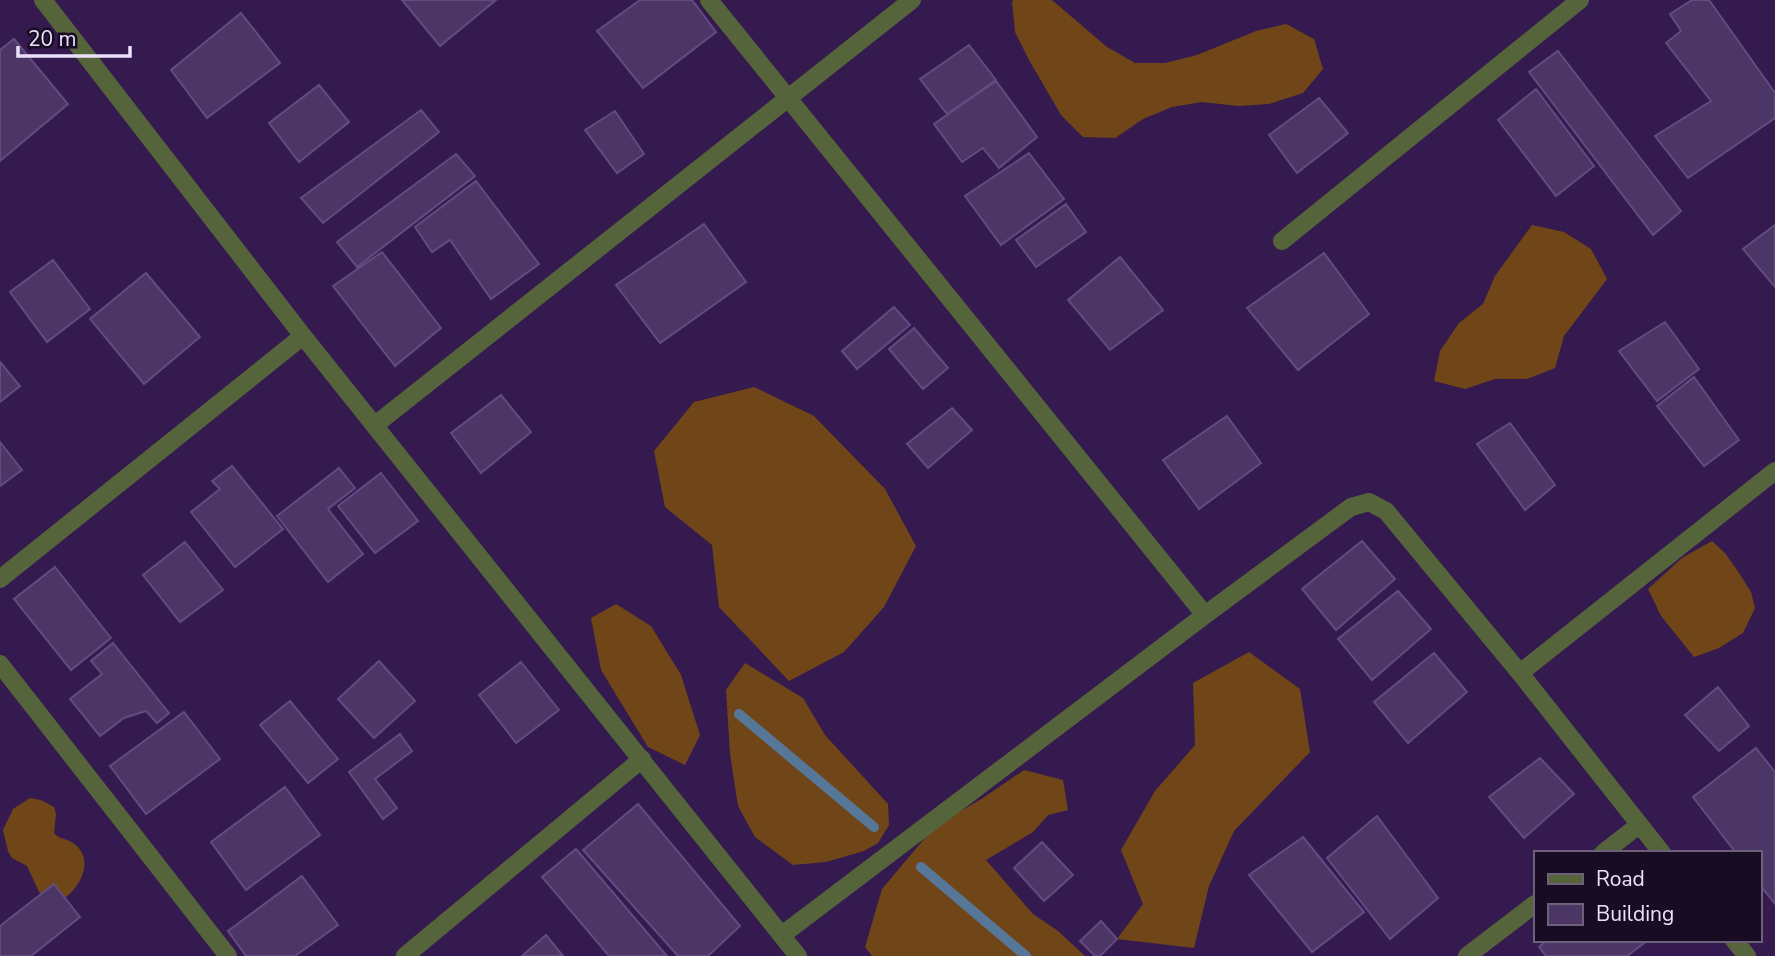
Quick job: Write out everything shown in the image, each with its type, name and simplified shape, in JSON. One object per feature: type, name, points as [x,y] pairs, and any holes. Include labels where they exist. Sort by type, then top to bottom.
[{"type":"street","points":[[43,0],[303,336],[798,956]]},
{"type":"street","points":[[709,0],[1205,615]]},
{"type":"street","points":[[375,425],[912,0]]},
{"type":"street","points":[[1282,241],[1580,0]]},
{"type":"street","points":[[0,579],[303,336]]},
{"type":"street","points":[[1520,673],[1775,471]]},
{"type":"street","points":[[782,935],[1351,507],[1369,502],[1386,511],[1520,673],[1660,851]]},
{"type":"street","points":[[0,664],[229,956]]},
{"type":"street","points":[[405,956],[642,759]]},
{"type":"street","points":[[1606,851],[1639,825]]},
{"type":"street","points":[[1466,956],[1534,905]]},
{"type":"street","points":[[1736,942],[1747,956]]},
{"type":"shaded area","points":[[1014,0],[1052,0],[1107,47],[1135,63],[1165,63],[1197,55],[1256,31],[1286,24],[1314,39],[1323,69],[1303,93],[1269,104],[1238,106],[1202,102],[1172,107],[1143,119],[1115,138],[1083,137],[1061,115],[1029,60],[1015,32]]},
{"type":"shaded area","points":[[1532,225],[1564,232],[1591,249],[1607,279],[1564,336],[1555,368],[1527,379],[1495,379],[1465,389],[1434,381],[1440,351],[1459,323],[1483,304],[1495,276]]},
{"type":"shaded area","points":[[754,387],[814,416],[885,489],[916,546],[884,607],[844,652],[789,681],[719,607],[712,545],[665,507],[654,451],[694,402]]},
{"type":"shaded area","points":[[1712,541],[1725,553],[1739,573],[1751,592],[1755,608],[1743,633],[1719,648],[1694,657],[1661,616],[1648,589],[1682,558]]},
{"type":"shaded area","points":[[616,604],[651,626],[681,675],[700,735],[685,765],[648,747],[601,670],[591,618]]},
{"type":"shaded area","points":[[1249,652],[1300,689],[1310,752],[1234,831],[1209,886],[1194,948],[1117,939],[1143,904],[1121,850],[1155,791],[1195,745],[1193,683]]},
{"type":"shaded area","points":[[745,663],[803,698],[825,735],[888,804],[889,825],[878,843],[864,851],[826,862],[793,865],[755,837],[738,806],[730,754],[726,690]]},
{"type":"shaded area","points":[[1024,770],[1063,780],[1068,810],[1048,815],[1033,832],[986,860],[1033,914],[1058,931],[1085,956],[872,956],[865,947],[882,889],[935,826]]},
{"type":"shaded area","points":[[30,798],[54,807],[54,833],[73,843],[84,857],[83,873],[75,889],[62,900],[45,897],[39,892],[27,866],[12,858],[8,851],[3,830],[13,809]]},
{"type":"building","points":[[402,0],[496,0],[440,46]]},
{"type":"building","points":[[640,0],[692,0],[716,32],[643,88],[597,31]]},
{"type":"building","points":[[1692,0],[1709,0],[1775,93],[1775,118],[1688,178],[1655,136],[1711,101],[1666,43],[1681,31],[1670,14]]},
{"type":"building","points":[[241,13],[280,63],[207,118],[171,70]]},
{"type":"building","points":[[14,39],[68,104],[0,161],[0,50]]},
{"type":"building","points":[[969,45],[996,80],[947,114],[920,79]]},
{"type":"building","points":[[1558,51],[1681,211],[1653,235],[1529,72]]},
{"type":"building","points":[[996,81],[1037,137],[999,168],[983,148],[962,162],[934,124]]},
{"type":"building","points":[[319,85],[349,122],[299,162],[269,123]]},
{"type":"building","points":[[1536,89],[1594,166],[1556,196],[1498,120]]},
{"type":"building","points":[[1319,98],[1348,133],[1297,173],[1269,135]]},
{"type":"building","points":[[421,110],[439,132],[323,223],[301,198]]},
{"type":"building","points":[[615,111],[644,154],[617,173],[585,130]]},
{"type":"building","points":[[1029,153],[1064,199],[1001,245],[965,196]]},
{"type":"building","points":[[456,154],[475,176],[357,267],[337,242]]},
{"type":"building","points":[[476,181],[539,264],[491,299],[450,240],[432,252],[415,227]]},
{"type":"building","points":[[1066,204],[1086,232],[1036,267],[1016,240]]},
{"type":"building","points":[[704,224],[746,282],[660,343],[616,285]]},
{"type":"building","points":[[1775,225],[1775,287],[1743,249]]},
{"type":"building","points":[[382,252],[441,328],[395,366],[333,286]]},
{"type":"building","points":[[1324,253],[1369,314],[1298,370],[1247,308]]},
{"type":"building","points":[[1120,257],[1163,310],[1110,350],[1068,300]]},
{"type":"building","points":[[53,260],[90,309],[47,342],[10,292]]},
{"type":"building","points":[[146,273],[200,337],[144,384],[90,319]]},
{"type":"building","points":[[894,307],[910,325],[857,369],[842,351]]},
{"type":"building","points":[[1665,322],[1699,369],[1657,401],[1619,351]]},
{"type":"building","points":[[914,328],[948,368],[923,389],[889,349]]},
{"type":"building","points":[[0,362],[20,386],[0,402]]},
{"type":"building","points":[[1694,377],[1739,440],[1704,466],[1657,406]]},
{"type":"building","points":[[501,395],[531,432],[481,473],[451,433]]},
{"type":"building","points":[[952,408],[972,430],[928,468],[907,444]]},
{"type":"building","points":[[1227,416],[1261,463],[1199,509],[1163,460]]},
{"type":"building","points":[[1510,423],[1555,485],[1525,510],[1477,444]]},
{"type":"building","points":[[0,442],[22,470],[0,486]]},
{"type":"building","points":[[232,466],[283,529],[235,567],[191,512],[220,489],[212,481]]},
{"type":"building","points":[[339,468],[355,488],[328,509],[363,554],[328,582],[277,516]]},
{"type":"building","points":[[381,473],[418,521],[375,553],[338,506]]},
{"type":"building","points":[[1362,541],[1395,579],[1336,630],[1302,589]]},
{"type":"building","points":[[185,542],[223,590],[180,622],[143,575]]},
{"type":"building","points":[[55,567],[111,638],[71,670],[14,599]]},
{"type":"building","points":[[1398,591],[1431,629],[1372,680],[1338,639]]},
{"type":"building","points":[[113,643],[169,713],[157,723],[146,711],[124,718],[100,736],[70,699],[102,674],[91,661]]},
{"type":"building","points":[[1434,653],[1467,692],[1408,743],[1374,702]]},
{"type":"building","points":[[379,661],[415,701],[374,738],[338,699]]},
{"type":"building","points":[[521,662],[559,710],[516,743],[479,695]]},
{"type":"building","points":[[1718,687],[1749,726],[1719,751],[1685,715]]},
{"type":"building","points":[[290,701],[338,759],[308,783],[260,725]]},
{"type":"building","points":[[184,712],[220,759],[146,814],[110,766]]},
{"type":"building","points":[[400,734],[412,751],[375,779],[397,808],[383,819],[349,772]]},
{"type":"building","points":[[1756,748],[1775,772],[1775,904],[1761,886],[1761,851],[1734,851],[1693,797]]},
{"type":"building","points":[[1540,758],[1574,794],[1524,838],[1489,797]]},
{"type":"building","points":[[285,787],[320,835],[246,890],[211,842]]},
{"type":"building","points":[[638,804],[740,926],[708,956],[678,956],[583,850]]},
{"type":"building","points":[[1377,816],[1438,898],[1390,939],[1327,858]]},
{"type":"building","points":[[1303,837],[1364,912],[1312,952],[1249,875]]},
{"type":"building","points":[[1042,842],[1073,875],[1044,901],[1014,868]]},
{"type":"building","points":[[576,849],[667,956],[609,956],[542,877]]},
{"type":"building","points":[[302,876],[338,925],[295,956],[246,956],[228,931]]},
{"type":"building","points":[[54,884],[80,917],[31,956],[0,956],[0,926]]},
{"type":"building","points":[[1101,921],[1117,939],[1100,956],[1095,956],[1080,941]]},
{"type":"building","points":[[546,935],[563,956],[522,956]]},
{"type":"building","points":[[1545,942],[1645,942],[1627,956],[1546,956],[1539,947]]},
{"type":"waterway","points":[[739,714],[874,827]]},
{"type":"waterway","points":[[921,867],[1026,956]]}]
